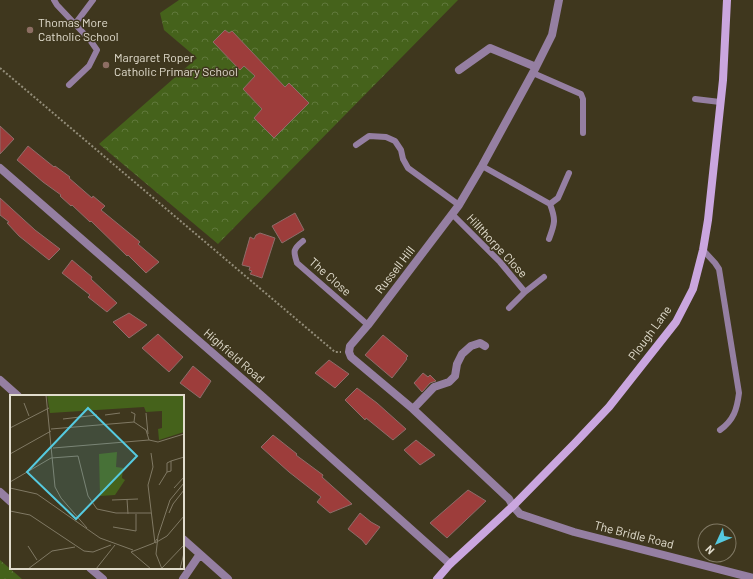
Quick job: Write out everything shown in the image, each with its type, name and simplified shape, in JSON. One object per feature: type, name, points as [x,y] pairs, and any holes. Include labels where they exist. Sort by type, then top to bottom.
[{"type":"main road","name":"Plough Lane","points":[[437,579],[450,564],[513,506],[576,443],[609,407],[676,322],[693,289],[703,250],[708,220],[723,80],[727,0]]},
{"type":"street","name":"Russell Hill","points":[[349,352],[350,346],[368,325],[453,215],[459,205],[482,166],[552,35],[559,0]]},
{"type":"street","points":[[459,70],[490,48],[534,70]]},
{"type":"street","name":"Highfield Road","points":[[0,168],[267,401],[450,564]]},
{"type":"street","points":[[413,409],[434,387],[449,382],[455,376],[457,364],[462,354],[471,346],[480,343],[485,346]]},
{"type":"street","points":[[349,352],[351,357],[413,409],[509,499],[513,506]]},
{"type":"street","points":[[0,380],[17,395]]},
{"type":"street","points":[[0,492],[10,501]]},
{"type":"street","name":"The Bridle Road","points":[[513,506],[520,514],[574,532],[753,578]]},
{"type":"street","points":[[184,540],[228,579]]},
{"type":"street","points":[[183,579],[200,554]]},
{"type":"street","points":[[91,569],[103,579]]},
{"type":"lane","points":[[54,0],[90,40],[97,50],[89,66],[69,85]]},
{"type":"lane","points":[[75,24],[92,0]]},
{"type":"lane","points":[[534,70],[581,94],[583,99],[583,133]]},
{"type":"lane","points":[[694,99],[720,102]]},
{"type":"lane","points":[[356,146],[369,136],[386,137],[395,141],[408,168],[459,205]]},
{"type":"lane","points":[[482,166],[550,204],[553,212],[554,224],[548,239]]},
{"type":"lane","points":[[550,204],[558,198],[569,173]]},
{"type":"lane","name":"Hillthorpe Close","points":[[453,215],[500,262],[526,292]]},
{"type":"lane","name":"The Close","points":[[303,241],[296,246],[294,254],[297,263],[368,325]]},
{"type":"lane","points":[[703,250],[719,269],[739,393],[737,407],[732,418],[726,426],[720,430]]},
{"type":"lane","name":"Hillthorpe Close","points":[[509,308],[544,277]]},
{"type":"path","points":[[0,68],[335,352],[349,352]]},
{"type":"green space","points":[[179,0],[458,0],[218,244],[99,144],[197,58],[164,30],[160,13]]},
{"type":"green space","points":[[0,560],[22,579],[0,579]]},
{"type":"building","points":[[225,30],[229,33],[232,31],[285,87],[289,83],[309,103],[274,138],[254,118],[262,109],[243,89],[255,76],[244,66],[240,70],[213,42]]},
{"type":"building","points":[[0,126],[14,139],[0,154]]},
{"type":"building","points":[[28,146],[54,167],[55,166],[70,177],[69,178],[92,198],[93,196],[105,206],[101,210],[140,242],[138,244],[159,262],[146,273],[91,221],[90,222],[60,196],[61,195],[17,160]]},
{"type":"building","points":[[0,198],[35,230],[60,249],[49,260],[19,236],[7,223],[9,222],[0,215]]},
{"type":"building","points":[[295,213],[304,230],[282,243],[272,226]]},
{"type":"building","points":[[260,233],[275,238],[262,278],[250,274],[252,271],[249,270],[250,267],[242,265],[250,237],[254,239],[256,235]]},
{"type":"building","points":[[72,260],[92,277],[91,279],[117,303],[107,312],[88,297],[90,295],[62,273]]},
{"type":"building","points":[[129,313],[147,325],[129,338],[113,322]]},
{"type":"building","points":[[158,334],[183,357],[169,372],[142,348]]},
{"type":"building","points":[[383,335],[408,356],[392,378],[365,355]]},
{"type":"building","points":[[329,360],[349,374],[335,388],[315,373]]},
{"type":"building","points":[[193,366],[211,381],[200,398],[180,383]]},
{"type":"building","points":[[423,373],[428,377],[430,375],[436,381],[430,383],[422,392],[414,383]]},
{"type":"building","points":[[357,388],[377,403],[406,429],[393,440],[366,418],[365,420],[345,400]]},
{"type":"building","points":[[273,435],[297,454],[296,455],[323,475],[322,477],[352,504],[330,513],[317,502],[321,497],[289,472],[261,447]]},
{"type":"building","points":[[416,440],[435,455],[420,465],[404,450]]},
{"type":"building","points":[[468,490],[486,501],[447,538],[430,523]]},
{"type":"building","points":[[360,513],[380,527],[366,545],[348,529]]},
{"type":"place","name":"Thomas More Catholic School","points":[[30,30]]},
{"type":"place","name":"Margaret Roper Catholic Primary School","points":[[106,65]]}]
